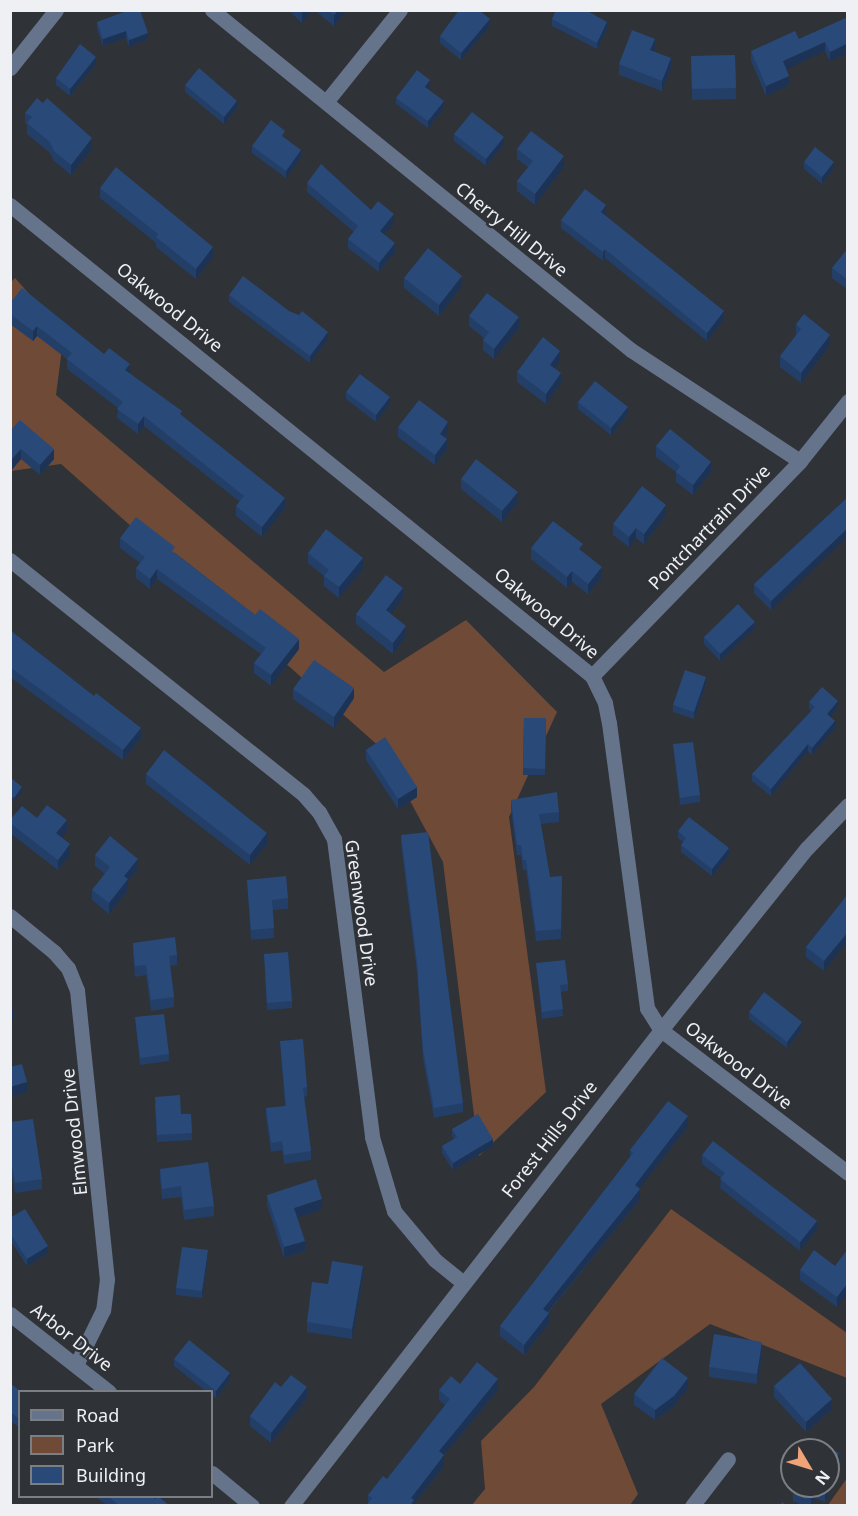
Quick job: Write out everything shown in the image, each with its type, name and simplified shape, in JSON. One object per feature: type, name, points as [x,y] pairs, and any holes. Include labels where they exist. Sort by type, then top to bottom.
[{"type":"street","points":[[10,68],[56,10]]},
{"type":"street","name":"Cherry Hill Drive","points":[[212,10],[631,350],[800,461]]},
{"type":"street","points":[[326,102],[400,10]]},
{"type":"street","name":"Oakwood Drive","points":[[10,205],[592,676],[602,696],[609,723],[641,986],[647,1008],[661,1029],[848,1173]]},
{"type":"street","name":"Pontchartrain Drive","points":[[592,676],[800,461],[848,401]]},
{"type":"street","name":"Greenwood Drive","points":[[10,560],[304,795],[319,812],[334,839],[372,1137],[394,1211],[435,1260],[462,1282]]},
{"type":"street","name":"Forest Hills Drive","points":[[291,1506],[462,1282],[661,1029],[807,848],[848,805]]},
{"type":"street","name":"Elmwood Drive","points":[[10,916],[68,968],[77,990],[107,1279],[99,1319],[76,1365]]},
{"type":"street","name":"Arbor Drive","points":[[10,1314],[107,1390]]},
{"type":"street","points":[[692,1506],[728,1459]]},
{"type":"street","points":[[213,1474],[252,1506]]},
{"type":"green space","points":[[15,278],[64,333],[56,395],[384,672],[466,620],[557,712],[509,817],[546,1092],[479,1156],[443,862],[382,749],[61,464],[11,471],[10,283]]},
{"type":"green space","points":[[671,1209],[847,1333],[847,1378],[710,1324],[601,1404],[638,1494],[630,1505],[471,1506],[485,1489],[481,1441],[534,1387]]},
{"type":"green space","points":[[847,1478],[847,1505],[828,1505],[833,1498],[840,1498],[840,1488]]},
{"type":"building","points":[[129,10],[140,10],[148,33],[129,40],[126,31],[103,39],[97,22]]},
{"type":"building","points":[[327,10],[338,10],[334,15]]},
{"type":"building","points":[[459,10],[479,10],[490,19],[461,53],[440,36]]},
{"type":"building","points":[[556,10],[586,10],[607,22],[597,43],[552,19]]},
{"type":"building","points":[[848,17],[848,43],[830,52],[825,42],[783,61],[789,76],[766,86],[751,51],[795,31],[799,39]]},
{"type":"building","points":[[632,30],[655,39],[650,50],[671,58],[662,81],[619,64]]},
{"type":"building","points":[[80,44],[96,57],[70,89],[56,78]]},
{"type":"building","points":[[735,55],[736,88],[692,89],[691,56]]},
{"type":"building","points":[[199,68],[237,101],[224,117],[185,85]]},
{"type":"building","points":[[417,70],[430,80],[425,87],[444,101],[428,121],[396,98]]},
{"type":"building","points":[[37,98],[43,103],[47,98],[92,138],[71,165],[54,151],[50,142],[27,123],[32,117],[25,113]]},
{"type":"building","points":[[472,112],[504,137],[486,159],[454,134]]},
{"type":"building","points":[[271,120],[285,131],[282,136],[301,150],[286,171],[252,146]]},
{"type":"building","points":[[531,131],[564,156],[535,194],[517,181],[533,161],[517,149]]},
{"type":"building","points":[[815,147],[834,162],[822,177],[804,162]]},
{"type":"building","points":[[321,164],[371,210],[378,201],[394,214],[380,231],[395,243],[379,263],[348,239],[358,226],[307,183]]},
{"type":"building","points":[[116,167],[213,247],[196,269],[156,237],[158,234],[100,188]]},
{"type":"building","points":[[585,189],[606,205],[601,212],[724,311],[707,333],[605,249],[603,252],[561,220]]},
{"type":"building","points":[[428,248],[462,276],[439,305],[404,278]]},
{"type":"building","points":[[848,248],[848,280],[832,268]]},
{"type":"building","points":[[243,276],[289,311],[299,315],[302,311],[328,332],[310,356],[229,295]]},
{"type":"building","points":[[22,288],[104,354],[109,348],[130,364],[125,370],[182,411],[180,414],[285,498],[262,527],[236,506],[244,496],[144,416],[138,424],[117,409],[123,402],[67,359],[72,353],[37,326],[33,331],[10,314],[10,303]]},
{"type":"building","points":[[487,293],[519,317],[494,349],[483,340],[489,332],[469,316]]},
{"type":"building","points":[[804,314],[830,335],[801,373],[780,356],[801,329],[796,324]]},
{"type":"building","points":[[543,337],[560,351],[550,365],[561,373],[546,394],[517,372]]},
{"type":"building","points":[[360,374],[390,397],[376,415],[346,392]]},
{"type":"building","points":[[595,381],[628,407],[611,428],[578,402]]},
{"type":"building","points":[[419,400],[448,422],[440,434],[447,439],[435,455],[398,427]]},
{"type":"building","points":[[20,420],[54,449],[40,465],[21,449],[10,461],[10,431]]},
{"type":"building","points":[[670,429],[711,462],[693,485],[676,472],[680,466],[656,446]]},
{"type":"building","points":[[476,459],[518,492],[502,511],[461,479]]},
{"type":"building","points":[[642,486],[666,505],[644,534],[636,528],[629,537],[613,524]]},
{"type":"building","points":[[848,497],[848,528],[771,601],[754,584]]},
{"type":"building","points":[[136,517],[175,547],[172,551],[255,615],[260,609],[299,639],[271,675],[254,663],[266,648],[157,569],[150,579],[136,568],[145,557],[120,538]]},
{"type":"building","points":[[553,521],[583,544],[579,549],[602,567],[588,584],[572,571],[567,577],[531,548]]},
{"type":"building","points":[[326,529],[363,558],[339,587],[324,576],[329,570],[308,553]]},
{"type":"building","points":[[386,575],[403,588],[386,610],[406,626],[393,643],[356,614]]},
{"type":"building","points":[[738,604],[755,622],[720,654],[704,637]]},
{"type":"building","points":[[10,630],[94,696],[96,693],[141,728],[123,750],[10,667]]},
{"type":"building","points":[[314,660],[354,688],[334,717],[293,689]]},
{"type":"building","points":[[685,670],[706,677],[694,712],[673,705]]},
{"type":"building","points":[[822,687],[838,701],[827,714],[835,721],[812,748],[808,744],[771,789],[752,774],[815,707],[809,702]]},
{"type":"building","points":[[524,718],[546,718],[545,769],[523,768]]},
{"type":"building","points":[[385,737],[417,787],[398,799],[366,750]]},
{"type":"building","points":[[693,742],[700,795],[680,798],[673,744]]},
{"type":"building","points":[[164,750],[267,833],[250,855],[146,774]]},
{"type":"building","points":[[11,778],[22,787],[14,798],[10,796]]},
{"type":"building","points":[[557,792],[559,812],[539,814],[550,877],[562,876],[561,929],[536,931],[526,860],[523,860],[521,845],[517,845],[511,800]]},
{"type":"building","points":[[47,805],[67,820],[56,833],[70,844],[58,860],[10,823],[22,806],[37,818]]},
{"type":"building","points":[[689,817],[729,848],[712,869],[681,845],[686,838],[678,831]]},
{"type":"building","points":[[428,832],[463,1103],[434,1108],[423,1050],[417,962],[401,835]]},
{"type":"building","points":[[110,836],[138,859],[124,876],[128,879],[109,903],[92,890],[110,867],[95,855]]},
{"type":"building","points":[[286,876],[288,898],[272,900],[274,928],[251,930],[247,880]]},
{"type":"building","points":[[848,894],[848,932],[824,961],[806,947]]},
{"type":"building","points":[[175,937],[177,955],[169,956],[174,997],[151,1000],[146,965],[135,966],[133,943]]},
{"type":"building","points":[[288,952],[292,1001],[267,1003],[264,954]]},
{"type":"building","points":[[565,960],[568,984],[560,985],[563,1009],[542,1012],[536,963]]},
{"type":"building","points":[[764,992],[802,1022],[787,1042],[749,1012]]},
{"type":"building","points":[[164,1014],[169,1054],[140,1058],[135,1017]]},
{"type":"building","points":[[303,1039],[307,1087],[303,1088],[311,1151],[284,1155],[282,1141],[271,1143],[266,1108],[286,1106],[280,1041]]},
{"type":"building","points":[[22,1064],[27,1082],[10,1087],[10,1067]]},
{"type":"building","points":[[180,1095],[181,1114],[191,1114],[192,1133],[157,1135],[155,1097]]},
{"type":"building","points":[[668,1101],[688,1116],[635,1185],[640,1189],[543,1309],[549,1313],[524,1345],[500,1326],[633,1153],[630,1150]]},
{"type":"building","points":[[478,1114],[493,1139],[453,1163],[442,1146],[457,1137],[452,1129]]},
{"type":"building","points":[[33,1119],[42,1179],[15,1183],[10,1154],[10,1122]]},
{"type":"building","points":[[713,1141],[817,1221],[800,1242],[720,1179],[725,1173],[702,1155]]},
{"type":"building","points":[[208,1162],[214,1206],[184,1210],[181,1186],[162,1189],[160,1169]]},
{"type":"building","points":[[316,1179],[322,1199],[294,1208],[305,1241],[284,1247],[267,1195]]},
{"type":"building","points":[[25,1209],[48,1246],[27,1259],[10,1233],[10,1218]]},
{"type":"building","points":[[182,1247],[208,1250],[202,1291],[176,1288]]},
{"type":"building","points":[[848,1249],[848,1283],[837,1297],[800,1270],[814,1250],[835,1266]]},
{"type":"building","points":[[332,1261],[363,1266],[352,1329],[307,1322],[312,1282],[328,1284]]},
{"type":"building","points":[[714,1334],[762,1342],[757,1374],[709,1367]]},
{"type":"building","points":[[189,1340],[230,1373],[216,1391],[174,1359]]},
{"type":"building","points":[[662,1358],[688,1378],[674,1396],[655,1410],[634,1394]]},
{"type":"building","points":[[477,1362],[498,1379],[439,1451],[444,1455],[411,1498],[414,1500],[410,1506],[366,1506],[372,1498],[368,1495],[383,1476],[387,1479],[450,1399],[439,1390],[451,1376],[460,1384]]},
{"type":"building","points":[[800,1363],[832,1399],[806,1422],[774,1386]]},
{"type":"building","points":[[291,1375],[307,1387],[271,1433],[250,1416],[275,1382],[281,1387]]},
{"type":"building","points":[[10,1383],[19,1390],[18,1418],[10,1412]]},
{"type":"building","points":[[110,1498],[160,1498],[170,1506],[120,1506]]}]
